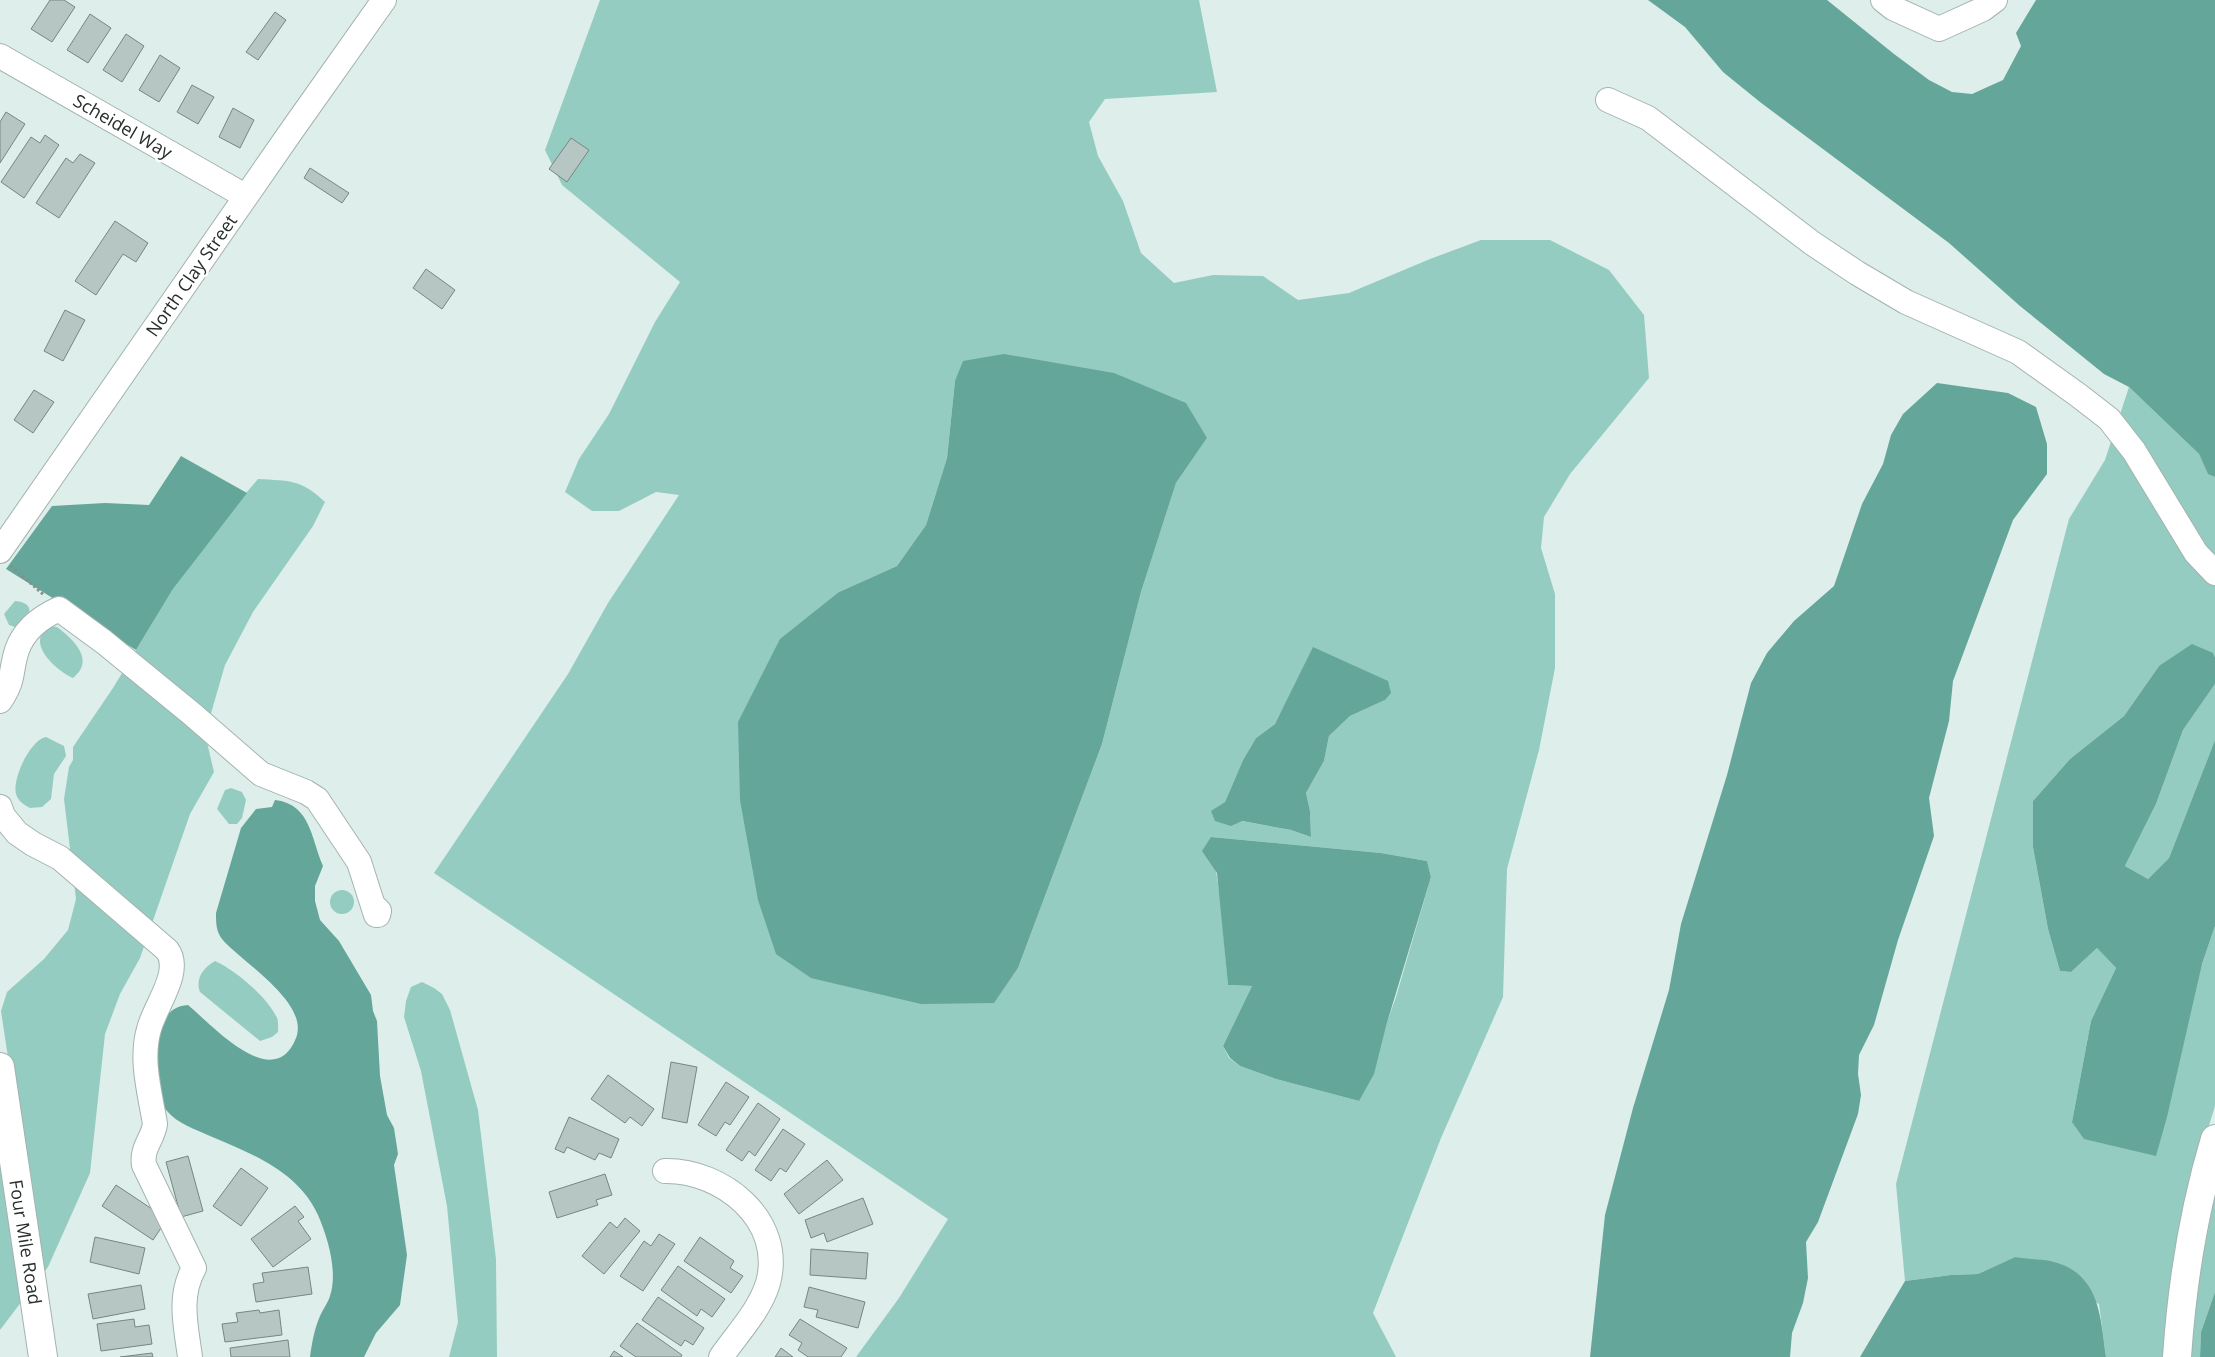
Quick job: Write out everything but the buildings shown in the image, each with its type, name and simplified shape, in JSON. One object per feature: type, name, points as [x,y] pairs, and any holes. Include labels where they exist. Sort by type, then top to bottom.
[{"type":"main road","name":"Four Mile Road","points":[[0,1067],[43,1357]]},
{"type":"main road","points":[[2177,1357],[2186,1272],[2198,1209],[2215,1139]]},
{"type":"street","name":"North Clay Street","points":[[4,557],[246,196],[384,0]]},
{"type":"street","points":[[1883,0],[1893,8],[1939,29],[1983,9],[1995,0]]},
{"type":"street","name":"Scheidel Way","points":[[0,56],[246,196]]},
{"type":"street","points":[[1608,100],[1648,118],[1812,243],[1857,273],[1906,302],[2018,352],[2109,419],[2134,451],[2196,553],[2215,573]]},
{"type":"street","points":[[0,701],[12,680],[20,642],[36,623],[58,609],[104,642],[192,714],[261,774],[306,792],[317,799],[358,862],[373,906]]},
{"type":"street","points":[[0,807],[3,816],[17,833],[60,858],[167,950],[172,957],[173,965],[163,998],[149,1027],[147,1038],[146,1070],[155,1124],[154,1132],[142,1156],[144,1164],[194,1268],[184,1292],[183,1309],[190,1357]]},
{"type":"street","points":[[665,1171],[694,1173],[712,1180],[740,1198],[752,1210],[762,1225],[769,1244],[771,1265],[762,1299],[721,1357]]},
{"type":"path","points":[[4,557],[58,609]]},
{"type":"shaded area","points":[[600,0],[1199,0],[1217,92],[1105,99],[1089,122],[1098,156],[1123,201],[1141,253],[1174,283],[1213,275],[1263,276],[1298,300],[1349,293],[1481,240],[1550,240],[1609,270],[1644,315],[1649,378],[1570,474],[1544,517],[1541,548],[1555,594],[1555,668],[1539,750],[1507,869],[1503,997],[1441,1138],[1373,1313],[1396,1357],[856,1357],[899,1298],[948,1219],[434,873],[568,674],[608,603],[679,495],[656,492],[619,511],[592,511],[565,492],[579,459],[609,414],[655,322],[680,282],[562,185],[545,150]],"holes":[[[955,381],[1207,438],[1176,483],[1141,592],[1102,744],[1018,968],[994,1002],[839,592],[897,566],[926,525],[947,458]],[[1294,688],[1385,700],[1350,716],[1329,736],[1324,761],[1306,793],[1310,811],[1311,837],[1291,830],[1241,821],[1212,811],[1225,802],[1243,760],[1256,738],[1275,724]],[[1211,837],[1381,853],[1427,861],[1431,877],[1396,997],[1359,1101],[1276,1079],[1240,1066],[1229,1058],[1223,1046],[1252,986],[1228,985],[1220,898]]]},
{"type":"shaded area","points":[[1648,0],[1827,0],[1929,80],[1952,92],[1972,94],[2003,80],[2021,46],[2016,33],[2036,0],[2215,0],[2215,477],[2208,474],[2199,454],[2129,387],[2104,374],[2020,306],[1949,243],[1760,102],[1723,72],[1685,27]]},
{"type":"shaded area","points":[[1004,354],[1114,373],[1186,403],[1207,438],[1176,483],[1141,592],[1102,744],[1018,968],[994,1003],[921,1004],[811,978],[776,954],[758,900],[740,800],[738,722],[780,639],[839,592],[897,566],[926,525],[947,458],[955,381],[963,361]]},
{"type":"shaded area","points":[[1937,383],[2008,393],[2036,407],[2047,444],[2047,474],[2013,520],[1953,681],[1949,721],[1929,798],[1934,836],[1898,940],[1874,1025],[1859,1055],[1858,1074],[1861,1095],[1858,1114],[1818,1222],[1806,1242],[1808,1278],[1803,1303],[1792,1333],[1790,1357],[1590,1357],[1605,1215],[1633,1108],[1669,990],[1681,924],[1727,775],[1751,683],[1767,653],[1794,621],[1834,586],[1862,504],[1883,464],[1891,435],[1903,414]]},
{"type":"shaded area","points":[[2129,387],[2199,454],[2208,473],[2215,477],[2215,657],[2213,653],[2159,666],[2124,716],[2070,759],[2033,801],[2033,847],[2048,929],[2060,971],[2071,972],[2097,948],[2116,968],[2091,1021],[2072,1122],[2202,964],[2215,926],[2215,1106],[2203,1145],[2167,1357],[2106,1357],[2099,1304],[2015,1257],[1978,1274],[1951,1275],[1905,1281],[1896,1184],[2069,519],[2105,460]]},
{"type":"shaded area","points":[[181,456],[247,493],[173,589],[136,650],[6,569],[52,506],[105,503],[149,505]]},
{"type":"shaded area","points":[[258,479],[287,481],[302,485],[317,494],[325,502],[313,526],[253,612],[225,665],[205,734],[214,772],[190,814],[140,958],[120,994],[105,1034],[90,1173],[48,1267],[41,1276],[1,1011],[7,992],[44,959],[68,930],[76,899],[64,799],[69,767],[73,760],[73,747],[113,688],[173,589],[236,505]]},
{"type":"shaded area","points":[[15,601],[22,602],[29,608],[28,616],[18,628],[9,625],[4,614]]},
{"type":"shaded area","points":[[48,626],[57,627],[80,650],[82,664],[80,671],[73,678],[57,668],[43,652],[40,638]]},
{"type":"shaded area","points":[[2192,644],[2213,653],[2215,657],[2215,684],[2183,730],[2156,804],[2125,866],[2148,879],[2169,858],[2215,740],[2215,926],[2202,964],[2167,1117],[2156,1156],[2084,1139],[2072,1122],[2091,1021],[2116,968],[2097,948],[2071,972],[2060,971],[2048,929],[2033,847],[2033,801],[2070,759],[2124,716],[2159,666]]},
{"type":"shaded area","points":[[1313,647],[1388,681],[1391,693],[1385,700],[1350,716],[1329,736],[1324,761],[1306,793],[1310,811],[1311,837],[1291,830],[1242,821],[1231,826],[1215,821],[1211,811],[1225,802],[1243,760],[1256,738],[1275,724]]},
{"type":"shaded area","points":[[2215,684],[2215,740],[2169,858],[2148,879],[2125,866],[2156,804],[2183,730]]},
{"type":"shaded area","points":[[46,737],[64,746],[66,756],[54,774],[51,799],[42,807],[30,808],[17,796],[15,787],[23,761],[28,752],[40,740]]},
{"type":"shaded area","points":[[231,788],[242,792],[246,800],[242,818],[237,824],[229,824],[217,809],[225,790]]},
{"type":"shaded area","points":[[275,800],[296,808],[308,824],[323,866],[315,886],[315,901],[320,920],[339,941],[371,995],[373,1011],[377,1021],[380,1076],[387,1115],[394,1128],[398,1154],[394,1165],[407,1255],[400,1305],[376,1333],[364,1357],[310,1357],[316,1326],[330,1296],[333,1276],[331,1255],[325,1234],[318,1215],[309,1200],[298,1186],[272,1165],[241,1149],[181,1123],[171,1116],[164,1107],[159,1094],[155,1060],[156,1039],[165,1018],[172,1010],[188,1005],[227,1039],[259,1058],[273,1059],[286,1054],[296,1038],[298,1024],[293,1010],[271,983],[222,939],[216,924],[216,913],[241,828],[256,809],[272,807]]},
{"type":"shaded area","points":[[1211,837],[1381,853],[1427,861],[1431,877],[1386,1026],[1374,1074],[1359,1101],[1276,1079],[1240,1066],[1230,1058],[1223,1046],[1252,986],[1228,985],[1217,873],[1202,851]]},
{"type":"shaded area","points":[[342,890],[347,891],[353,897],[353,907],[347,913],[342,914],[337,913],[331,907],[330,902],[331,897],[337,891]]},
{"type":"shaded area","points":[[215,961],[249,984],[271,1008],[278,1024],[278,1032],[272,1037],[260,1041],[200,992],[199,978],[207,967]]},
{"type":"shaded area","points":[[422,982],[442,994],[450,1010],[478,1110],[496,1259],[497,1357],[449,1357],[458,1322],[447,1206],[421,1071],[404,1017],[406,1001],[411,987]]},
{"type":"shaded area","points":[[0,1153],[25,1297],[0,1330]]},
{"type":"shaded area","points":[[2215,1176],[2215,1292],[2201,1332],[2200,1357],[2186,1357]]},
{"type":"shaded area","points":[[2015,1257],[2050,1261],[2067,1267],[2079,1275],[2088,1285],[2099,1311],[2106,1357],[1860,1357],[1905,1281],[1951,1275],[1978,1274]]},
{"type":"shaded area","points":[[2215,1292],[2215,1357],[2200,1357],[2201,1332]]}]
